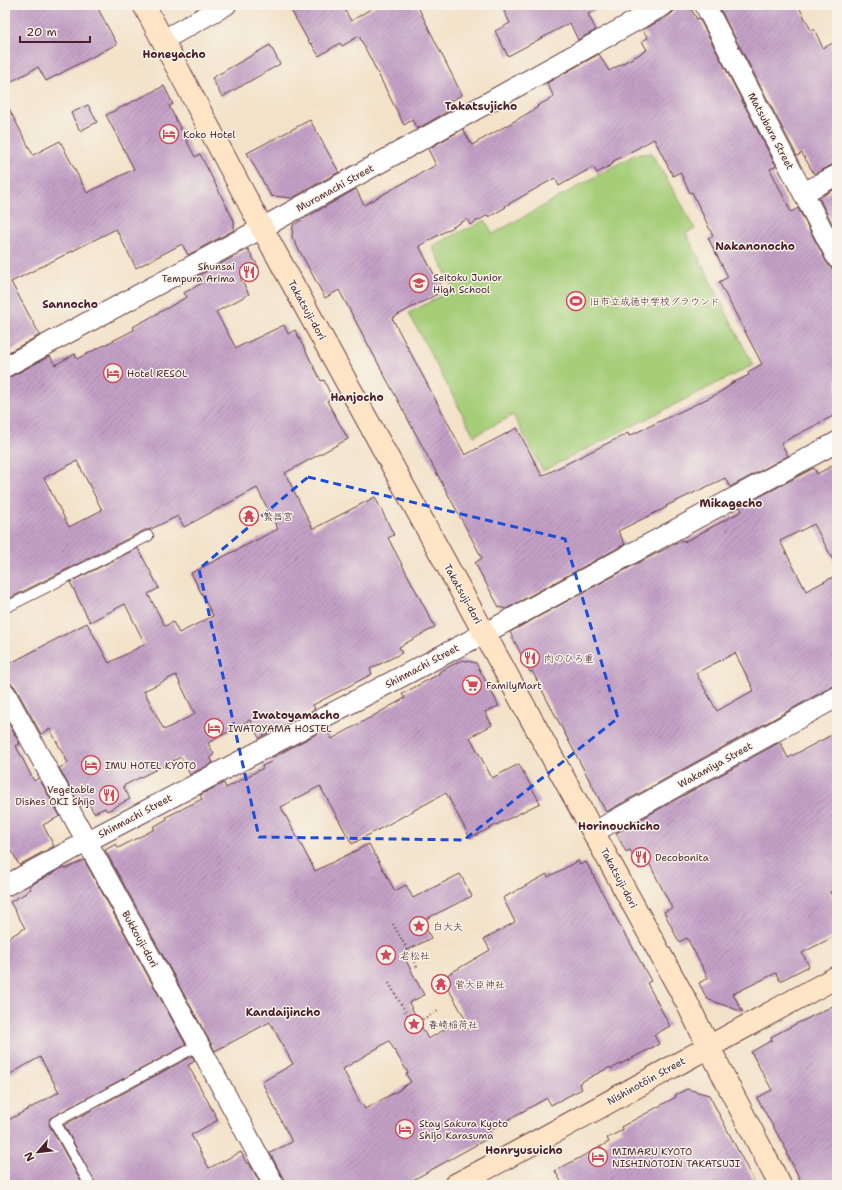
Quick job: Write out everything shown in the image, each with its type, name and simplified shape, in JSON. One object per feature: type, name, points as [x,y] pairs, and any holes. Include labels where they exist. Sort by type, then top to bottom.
[{"type":"street","name":"Takatsuji-dori","points":[[144,5],[262,228],[687,1003],[780,1185]]},
{"type":"street","points":[[163,40],[226,5]]},
{"type":"street","name":"Muromachi Street","points":[[5,367],[262,228],[664,5]]},
{"type":"street","name":"Matsubara Street","points":[[705,5],[837,258]]},
{"type":"street","points":[[803,193],[837,175]]},
{"type":"street","name":"Shinmachi Street","points":[[5,886],[86,842],[485,634],[837,442]]},
{"type":"street","name":"Bukkouji-dori","points":[[5,693],[199,1045],[274,1185]]},
{"type":"street","name":"Wakamiya Street","points":[[594,832],[837,697]]},
{"type":"street","name":"Nishinotōin Street","points":[[455,1185],[837,977]]},
{"type":"lane","points":[[5,608],[148,536]]},
{"type":"lane","points":[[90,1185],[55,1122],[199,1045]]},
{"type":"path","points":[[393,924],[417,968]]},
{"type":"path","points":[[390,983],[409,1018]]},
{"type":"path","points":[[419,1021],[440,1010]]},
{"type":"highlighted area","points":[[308,477],[565,539],[618,718],[464,840],[259,837],[199,569]]},
{"type":"green space","name":"旧市立成徳中学校グラウンド","points":[[651,153],[695,229],[686,233],[753,365],[543,471],[513,415],[474,436],[409,313],[454,289],[432,246],[485,220],[493,234],[634,155]]},
{"type":"building","points":[[5,5],[96,5],[117,44],[46,81],[38,67],[5,85]]},
{"type":"building","points":[[288,5],[342,5],[351,21],[377,5],[417,5],[462,95],[448,102],[452,109],[417,129],[412,120],[404,125],[359,36],[342,46],[340,43],[319,56],[311,43],[310,44]]},
{"type":"building","points":[[501,5],[604,5],[588,14],[596,30],[578,40],[570,23],[508,56],[495,31],[510,23]]},
{"type":"building","points":[[724,5],[798,5],[811,30],[814,29],[823,48],[837,41],[837,164],[814,174],[802,153],[797,156],[719,7]]},
{"type":"building","points":[[675,6],[691,9],[697,19],[699,18],[776,166],[770,169],[791,212],[798,208],[827,263],[831,268],[837,269],[837,414],[781,443],[788,456],[730,487],[725,478],[618,531],[625,544],[506,609],[499,607],[475,563],[482,558],[339,290],[325,298],[292,237],[293,225],[356,189],[364,205],[436,165],[428,149],[463,129],[472,145],[554,97],[547,83],[599,54],[609,71],[647,50],[642,41],[648,38],[643,30],[670,15],[674,11]],"holes":[[[654,139],[673,176],[680,172],[690,193],[692,192],[713,236],[708,238],[728,277],[719,282],[762,364],[748,372],[749,375],[730,384],[731,385],[715,395],[629,436],[628,433],[542,476],[517,428],[465,455],[392,318],[443,291],[419,246],[467,219],[470,225],[488,215],[489,217],[506,207],[505,206],[555,178],[559,186],[593,167],[597,173],[613,164],[612,162]]]},
{"type":"building","points":[[270,45],[280,64],[222,97],[212,78]]},
{"type":"building","points":[[164,86],[173,104],[169,106],[195,157],[200,154],[234,221],[234,230],[188,255],[182,244],[136,268],[116,229],[11,282],[40,335],[5,354],[5,101],[33,155],[60,141],[87,193],[134,169],[106,115]]},
{"type":"building","points":[[88,105],[97,122],[80,131],[71,113]]},
{"type":"building","points":[[310,120],[339,172],[292,198],[271,196],[247,153]]},
{"type":"building","points":[[837,188],[837,233],[819,198]]},
{"type":"building","points":[[248,249],[259,268],[240,278],[249,294],[216,312],[236,348],[284,325],[288,334],[295,330],[321,381],[324,380],[332,398],[327,401],[348,439],[285,473],[313,529],[375,497],[394,535],[388,538],[435,627],[399,647],[402,653],[370,669],[372,674],[313,705],[315,709],[259,738],[250,720],[208,743],[214,754],[210,757],[213,763],[190,775],[181,757],[123,786],[130,799],[107,811],[105,808],[94,813],[88,802],[80,806],[59,768],[68,763],[50,729],[41,734],[15,687],[11,683],[5,682],[5,666],[87,623],[109,663],[145,644],[125,604],[90,622],[70,582],[138,548],[159,588],[148,594],[165,626],[173,622],[179,633],[213,616],[191,573],[278,529],[257,488],[184,527],[178,516],[149,530],[145,530],[8,599],[5,594],[5,378],[10,377],[50,356],[55,365],[75,354],[77,359],[134,330],[133,327],[187,297],[184,293],[202,283],[198,276]],"holes":[[[77,461],[102,510],[69,527],[44,478]],[[176,675],[195,714],[164,730],[144,691]]]},
{"type":"building","points":[[837,463],[837,567],[814,524],[780,541],[806,591],[837,575],[837,686],[831,687],[606,812],[510,632],[636,564],[683,540],[684,542],[742,511],[740,507],[814,468],[817,474]],"holes":[[[735,653],[754,690],[717,711],[696,673]]]},
{"type":"building","points":[[462,660],[476,663],[499,706],[485,712],[492,725],[470,737],[492,778],[519,764],[540,803],[470,838],[446,793],[352,844],[320,786],[281,807],[315,871],[369,844],[395,891],[406,885],[413,898],[460,874],[472,896],[422,921],[431,938],[402,953],[424,995],[409,1003],[428,1039],[465,1018],[442,978],[490,950],[484,939],[515,922],[503,898],[547,874],[548,877],[578,861],[580,865],[586,862],[651,981],[647,983],[670,1026],[654,1035],[659,1044],[611,1069],[610,1067],[579,1083],[582,1089],[551,1105],[547,1098],[489,1130],[492,1136],[404,1185],[285,1185],[284,1180],[270,1153],[292,1142],[262,1082],[293,1064],[270,1022],[215,1051],[105,850],[116,844],[118,848],[155,829],[153,827],[167,819],[166,817],[202,799],[200,795],[224,783],[226,788],[263,768],[262,766],[271,762],[270,759],[326,729],[332,739],[405,698],[402,694],[439,674],[439,672]],"holes":[[[389,1041],[408,1073],[406,1074],[411,1082],[365,1109],[362,1104],[361,1105],[343,1069]]]},
{"type":"building","points":[[5,717],[20,744],[16,746],[34,781],[39,778],[60,816],[43,825],[54,846],[19,865],[12,851],[5,854]]},
{"type":"building","points":[[837,732],[837,888],[830,892],[837,906],[837,935],[802,953],[809,966],[780,981],[776,973],[733,994],[743,1012],[707,999],[699,983],[708,978],[687,938],[679,942],[664,912],[672,908],[649,863],[639,869],[630,850],[626,852],[616,833],[780,742],[788,758]]},
{"type":"building","points":[[84,860],[186,1045],[50,1118],[49,1125],[83,1185],[5,1185],[5,1122],[59,1092],[40,1057],[5,1077],[5,940],[25,928],[10,902],[31,889],[29,886],[64,867],[66,869]]},
{"type":"building","points":[[837,1004],[837,1185],[803,1185],[787,1154],[788,1153],[757,1098],[772,1090],[751,1052],[772,1040],[771,1037]]},
{"type":"building","points":[[192,1056],[195,1061],[188,1065],[218,1120],[191,1135],[209,1168],[241,1152],[261,1185],[96,1185],[64,1125]]},
{"type":"building","points":[[687,1089],[709,1095],[756,1185],[563,1185],[555,1171],[609,1142],[607,1138],[623,1130],[621,1127],[676,1097],[675,1095]]},
{"type":"place","name":"Koko Hotel","points":[[169,134]]},
{"type":"place","name":"Shunsai Tempura Arima","points":[[249,272]]},
{"type":"place","name":"Seitoku Junior High School","points":[[419,283]]},
{"type":"place","name":"旧市立成徳中学校グラウンド","points":[[576,301]]},
{"type":"place","name":"Hotel RESOL","points":[[113,373]]},
{"type":"place","name":"繁昌宮","points":[[249,516]]},
{"type":"place","name":"肉のひろ重","points":[[530,658]]},
{"type":"place","name":"FamilyMart","points":[[472,685]]},
{"type":"place","name":"IWATOYAMA HOSTEL","points":[[214,728]]},
{"type":"place","name":"IMU HOTEL KYOTO","points":[[91,765]]},
{"type":"place","name":"Vegetable Dishes OKI Shijo","points":[[109,795]]},
{"type":"place","name":"Decobonita","points":[[641,857]]},
{"type":"place","name":"白大夫","points":[[419,926]]},
{"type":"place","name":"老松社","points":[[386,955]]},
{"type":"place","name":"菅大臣神社","points":[[441,984]]},
{"type":"place","name":"春崎稲荷社","points":[[414,1024]]},
{"type":"place","name":"Stay Sakura Kyoto Shijo Karasuma","points":[[405,1129]]},
{"type":"place","name":"MIMARU KYOTO NISHINOTOIN TAKATSUJI","points":[[598,1157]]},
{"type":"district","name":"Honeyacho","points":[[174,54]]},
{"type":"district","name":"Takatsujicho","points":[[481,106]]},
{"type":"district","name":"Nakanonocho","points":[[755,246]]},
{"type":"district","name":"Sannocho","points":[[70,304]]},
{"type":"district","name":"Hanjocho","points":[[357,397]]},
{"type":"district","name":"Mikagecho","points":[[731,503]]},
{"type":"district","name":"Iwatoyamacho","points":[[296,715]]},
{"type":"district","name":"Horinouchicho","points":[[619,826]]},
{"type":"district","name":"Kandaijincho","points":[[283,1012]]},
{"type":"district","name":"Honryusuicho","points":[[524,1150]]}]
